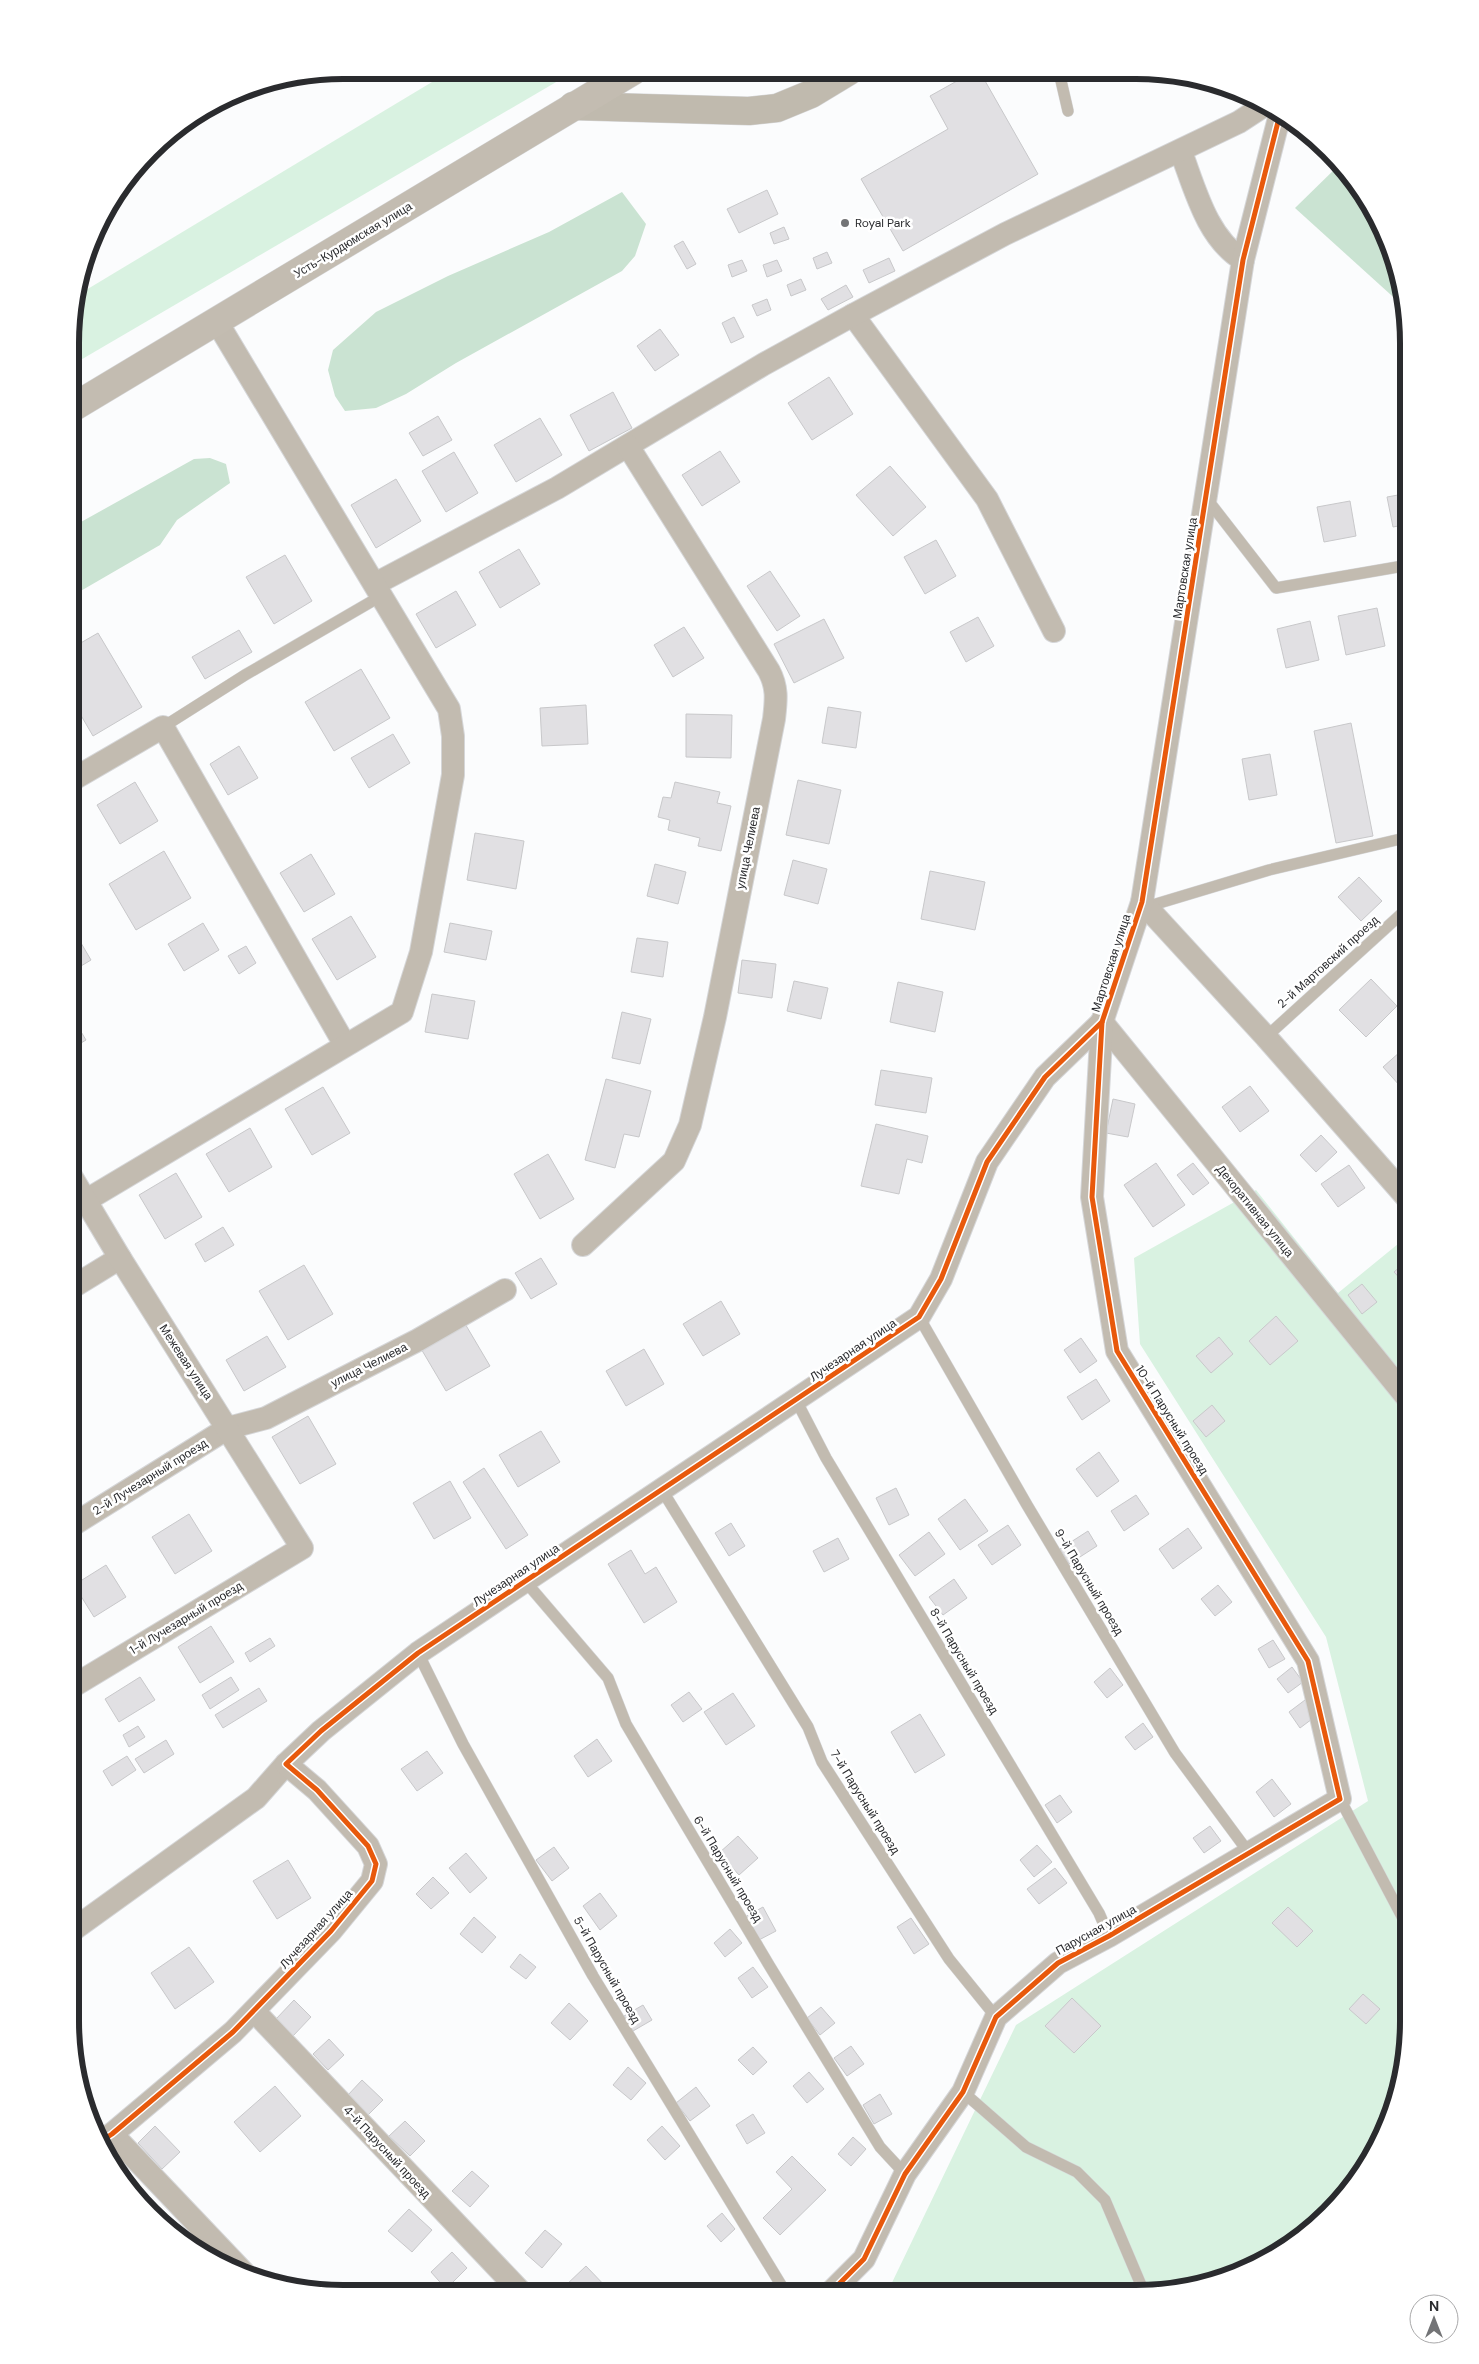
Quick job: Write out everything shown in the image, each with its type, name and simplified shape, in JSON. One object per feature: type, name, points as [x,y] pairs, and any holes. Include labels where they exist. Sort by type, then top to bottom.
[{"type":"main road","name":"Усть-Курдюмская улица","points":[[79,404],[619,79]]},
{"type":"street","points":[[573,106],[749,111],[777,108],[811,94],[837,79]]},
{"type":"street","points":[[378,590],[557,488],[764,364],[853,315],[1005,234],[1181,152],[1239,122],[1259,109]]},
{"type":"street","name":"Мартовская улица","points":[[1102,1022],[1144,904],[1243,260],[1278,120]]},
{"type":"street","points":[[1181,152],[1205,214],[1230,251],[1243,260]]},
{"type":"street","points":[[853,315],[987,499],[1054,631]]},
{"type":"street","points":[[85,1201],[402,1012],[421,952],[453,775],[453,736],[449,708],[217,322]]},
{"type":"street","name":"улица Челиева","points":[[583,1245],[654,1182],[674,1160],[690,1125],[715,1017],[777,697],[775,683],[769,671],[628,446]]},
{"type":"street","points":[[79,776],[163,727],[345,1045]]},
{"type":"street","points":[[1144,904],[1400,1180]]},
{"type":"street","name":"Лучезарная улица","points":[[106,2138],[232,2032],[254,2011],[332,1931],[372,1881],[376,1864],[368,1846],[317,1790],[286,1764],[321,1731],[418,1653],[919,1317],[942,1279],[987,1162],[1045,1077],[1102,1022]]},
{"type":"street","name":"Декоративная улица","points":[[1102,1022],[1400,1389]]},
{"type":"street","name":"10-й Парусный проезд","points":[[1102,1022],[1092,1197],[1118,1351],[1308,1661],[1340,1799]]},
{"type":"street","name":"Межевая улица","points":[[79,1190],[302,1548]]},
{"type":"street","points":[[79,1283],[120,1258]]},
{"type":"street","name":"улица Челиева","points":[[228,1428],[266,1418],[418,1340],[505,1290]]},
{"type":"street","name":"2-й Лучезарный проезд","points":[[79,1521],[228,1428]]},
{"type":"street","name":"1-й Лучезарный проезд","points":[[79,1683],[302,1548]]},
{"type":"street","points":[[79,1926],[256,1798],[286,1764]]},
{"type":"street","name":"Парусная улица","points":[[838,2285],[864,2259],[905,2174],[963,2092],[996,2017],[1058,1963],[1109,1936],[1340,1799]]},
{"type":"street","name":"4-й Парусный проезд","points":[[254,2011],[514,2285]]},
{"type":"street","points":[[106,2138],[231,2260]]},
{"type":"lane","points":[[1061,79],[1068,111]]},
{"type":"lane","points":[[1206,497],[1276,588],[1400,567]]},
{"type":"lane","points":[[163,727],[378,590]]},
{"type":"lane","points":[[1144,904],[1269,870],[1400,839]]},
{"type":"lane","name":"2-й Мартовский проезд","points":[[1266,1037],[1400,915]]},
{"type":"lane","name":"9-й Парусный проезд","points":[[919,1317],[1022,1497],[1175,1753],[1249,1853]]},
{"type":"lane","name":"8-й Парусный проезд","points":[[796,1400],[826,1458],[1098,1913],[1109,1936]]},
{"type":"lane","name":"7-й Парусный проезд","points":[[662,1490],[808,1726],[822,1762],[949,1959],[996,2017]]},
{"type":"lane","name":"6-й Парусный проезд","points":[[525,1582],[608,1678],[626,1724],[764,1957],[880,2147],[905,2174]]},
{"type":"lane","name":"5-й Парусный проезд","points":[[418,1653],[463,1744],[593,1976],[781,2285]]},
{"type":"lane","points":[[1340,1799],[1400,1913]]},
{"type":"lane","points":[[963,2092],[1026,2147],[1077,2172],[1105,2200],[1141,2285]]},
{"type":"green space","points":[[437,79],[561,79],[79,361],[79,326],[84,291]]},
{"type":"green space","points":[[1335,169],[1356,196],[1373,226],[1386,258],[1396,300],[1295,208]]},
{"type":"green space","points":[[622,192],[646,224],[635,256],[622,271],[456,363],[406,394],[376,408],[345,411],[335,396],[328,370],[333,350],[376,312],[448,276],[549,232]]},
{"type":"green space","points":[[210,458],[226,464],[230,483],[177,520],[160,545],[79,592],[79,523],[194,459]]},
{"type":"green space","points":[[1256,1190],[1338,1293],[1400,1242],[1400,2038],[1395,2073],[1386,2106],[1373,2138],[1346,2182],[1323,2208],[1297,2231],[1268,2250],[1237,2265],[1188,2280],[1153,2285],[891,2285],[1016,2025],[1368,1801],[1326,1637],[1140,1344],[1134,1258]]},
{"type":"building","points":[[960,79],[984,79],[1038,174],[903,251],[861,179],[948,129],[930,96]]},
{"type":"building","points":[[767,190],[778,214],[739,233],[727,209]]},
{"type":"building","points":[[784,227],[789,239],[774,244],[770,233]]},
{"type":"building","points":[[683,241],[696,264],[687,269],[674,246]]},
{"type":"building","points":[[827,252],[832,263],[817,269],[813,258]]},
{"type":"building","points":[[889,258],[895,271],[869,283],[863,270]]},
{"type":"building","points":[[742,260],[747,271],[732,277],[728,265]]},
{"type":"building","points":[[777,260],[782,271],[767,277],[763,265]]},
{"type":"building","points":[[801,279],[806,290],[791,296],[787,285]]},
{"type":"building","points":[[846,285],[853,297],[828,310],[821,299]]},
{"type":"building","points":[[767,299],[771,310],[757,316],[752,305]]},
{"type":"building","points":[[734,317],[744,337],[731,343],[722,323]]},
{"type":"building","points":[[660,329],[679,355],[655,371],[637,346]]},
{"type":"building","points":[[829,377],[853,414],[812,440],[788,403]]},
{"type":"building","points":[[613,392],[632,428],[589,451],[570,415]]},
{"type":"building","points":[[438,416],[452,440],[423,456],[409,433]]},
{"type":"building","points":[[540,418],[562,455],[516,482],[494,445]]},
{"type":"building","points":[[720,451],[740,482],[702,506],[682,475]]},
{"type":"building","points":[[454,452],[478,493],[446,512],[422,471]]},
{"type":"building","points":[[890,466],[926,507],[893,536],[856,495]]},
{"type":"building","points":[[396,479],[421,521],[376,548],[351,505]]},
{"type":"building","points":[[1400,495],[1400,526],[1393,527],[1387,497]]},
{"type":"building","points":[[1350,501],[1356,536],[1324,542],[1317,507]]},
{"type":"building","points":[[936,540],[956,576],[925,594],[904,557]]},
{"type":"building","points":[[519,549],[540,584],[500,608],[479,572]]},
{"type":"building","points":[[285,555],[312,601],[274,624],[246,577]]},
{"type":"building","points":[[770,571],[800,616],[777,631],[747,586]]},
{"type":"building","points":[[456,591],[476,625],[436,648],[416,614]]},
{"type":"building","points":[[1377,608],[1385,646],[1346,655],[1338,616]]},
{"type":"building","points":[[978,617],[994,646],[966,662],[950,632]]},
{"type":"building","points":[[824,619],[844,658],[794,683],[774,644]]},
{"type":"building","points":[[1310,621],[1319,660],[1286,668],[1277,629]]},
{"type":"building","points":[[684,627],[704,658],[673,677],[654,645]]},
{"type":"building","points":[[239,630],[252,652],[205,679],[192,657]]},
{"type":"building","points":[[98,633],[142,707],[93,736],[79,712],[79,644]]},
{"type":"building","points":[[361,669],[390,718],[334,751],[305,702]]},
{"type":"building","points":[[586,705],[588,744],[542,746],[540,708]]},
{"type":"building","points":[[828,707],[861,712],[856,748],[822,743]]},
{"type":"building","points":[[686,714],[732,715],[731,758],[686,757]]},
{"type":"building","points":[[1351,723],[1373,836],[1336,843],[1314,731]]},
{"type":"building","points":[[393,734],[410,763],[369,788],[351,758]]},
{"type":"building","points":[[239,746],[258,778],[228,795],[210,764]]},
{"type":"building","points":[[1270,754],[1277,795],[1249,800],[1242,759]]},
{"type":"building","points":[[798,780],[841,790],[829,844],[786,835]]},
{"type":"building","points":[[135,782],[158,821],[120,844],[97,805]]},
{"type":"building","points":[[675,782],[720,792],[717,803],[731,806],[721,851],[698,846],[700,838],[668,830],[670,820],[658,817],[663,797],[671,798]]},
{"type":"building","points":[[475,833],[524,841],[516,889],[467,880]]},
{"type":"building","points":[[164,851],[191,898],[136,930],[109,884]]},
{"type":"building","points":[[311,854],[335,894],[304,912],[280,873]]},
{"type":"building","points":[[793,860],[827,869],[818,904],[784,895]]},
{"type":"building","points":[[655,864],[686,872],[678,904],[647,896]]},
{"type":"building","points":[[930,871],[985,882],[975,930],[921,919]]},
{"type":"building","points":[[1359,877],[1382,901],[1361,921],[1338,897]]},
{"type":"building","points":[[351,916],[376,957],[337,980],[312,939]]},
{"type":"building","points":[[203,923],[219,950],[184,971],[168,944]]},
{"type":"building","points":[[450,923],[492,931],[486,960],[444,952]]},
{"type":"building","points":[[637,938],[668,942],[663,977],[631,972]]},
{"type":"building","points":[[79,940],[91,960],[79,967]]},
{"type":"building","points":[[246,946],[256,963],[239,974],[228,956]]},
{"type":"building","points":[[742,960],[776,964],[772,998],[738,993]]},
{"type":"building","points":[[1371,979],[1397,1006],[1366,1037],[1339,1010]]},
{"type":"building","points":[[794,981],[828,988],[821,1019],[787,1011]]},
{"type":"building","points":[[898,982],[943,992],[935,1032],[890,1022]]},
{"type":"building","points":[[432,994],[475,1001],[468,1039],[425,1032]]},
{"type":"building","points":[[622,1012],[651,1019],[640,1064],[612,1058]]},
{"type":"building","points":[[79,1028],[86,1040],[79,1044]]},
{"type":"building","points":[[1400,1052],[1400,1086],[1383,1067]]},
{"type":"building","points":[[881,1070],[932,1078],[926,1113],[875,1105]]},
{"type":"building","points":[[606,1079],[651,1091],[639,1137],[624,1134],[615,1168],[585,1160]]},
{"type":"building","points":[[1250,1086],[1269,1111],[1240,1132],[1222,1107]]},
{"type":"building","points":[[323,1087],[350,1133],[312,1155],[285,1109]]},
{"type":"building","points":[[1113,1099],[1135,1104],[1128,1137],[1106,1133]]},
{"type":"building","points":[[876,1124],[928,1136],[922,1163],[907,1159],[899,1194],[861,1186]]},
{"type":"building","points":[[250,1128],[272,1167],[229,1192],[206,1154]]},
{"type":"building","points":[[1321,1135],[1337,1152],[1316,1172],[1300,1155]]},
{"type":"building","points":[[548,1154],[574,1199],[540,1219],[514,1174]]},
{"type":"building","points":[[1156,1163],[1185,1205],[1153,1227],[1124,1185]]},
{"type":"building","points":[[1193,1163],[1209,1183],[1193,1195],[1177,1175]]},
{"type":"building","points":[[1349,1165],[1365,1188],[1338,1207],[1321,1184]]},
{"type":"building","points":[[176,1173],[202,1217],[165,1239],[139,1195]]},
{"type":"building","points":[[223,1227],[234,1245],[205,1262],[195,1244]]},
{"type":"building","points":[[541,1258],[557,1284],[531,1299],[515,1273]]},
{"type":"building","points":[[304,1265],[333,1314],[288,1340],[259,1291]]},
{"type":"building","points":[[1400,1267],[1400,1279],[1394,1272]]},
{"type":"building","points":[[1362,1284],[1377,1302],[1362,1314],[1348,1295]]},
{"type":"building","points":[[721,1301],[740,1334],[703,1356],[683,1324]]},
{"type":"building","points":[[1276,1316],[1298,1341],[1270,1365],[1249,1341]]},
{"type":"building","points":[[464,1322],[490,1366],[446,1391],[420,1347]]},
{"type":"building","points":[[267,1336],[286,1367],[244,1391],[226,1360]]},
{"type":"building","points":[[1219,1337],[1233,1354],[1211,1373],[1196,1356]]},
{"type":"building","points":[[1081,1338],[1097,1361],[1080,1373],[1064,1350]]},
{"type":"building","points":[[644,1349],[664,1384],[626,1406],[606,1371]]},
{"type":"building","points":[[1096,1379],[1110,1401],[1082,1420],[1067,1397]]},
{"type":"building","points":[[1212,1405],[1225,1421],[1206,1437],[1193,1421]]},
{"type":"building","points":[[308,1416],[336,1464],[300,1484],[272,1437]]},
{"type":"building","points":[[541,1431],[560,1462],[518,1487],[499,1455]]},
{"type":"building","points":[[1099,1452],[1119,1481],[1097,1497],[1076,1469]]},
{"type":"building","points":[[484,1468],[528,1535],[506,1549],[463,1482]]},
{"type":"building","points":[[450,1481],[471,1518],[434,1539],[413,1503]]},
{"type":"building","points":[[896,1488],[909,1515],[889,1525],[876,1498]]},
{"type":"building","points":[[1136,1495],[1149,1514],[1124,1531],[1111,1511]]},
{"type":"building","points":[[965,1499],[988,1531],[960,1550],[938,1519]]},
{"type":"building","points":[[189,1514],[212,1551],[175,1574],[152,1537]]},
{"type":"building","points":[[731,1523],[745,1546],[729,1556],[715,1533]]},
{"type":"building","points":[[1008,1525],[1021,1545],[992,1565],[978,1545]]},
{"type":"building","points":[[1188,1528],[1202,1548],[1173,1569],[1159,1549]]},
{"type":"building","points":[[1088,1531],[1097,1546],[1069,1564],[1060,1549]]},
{"type":"building","points":[[929,1532],[945,1554],[915,1576],[899,1555]]},
{"type":"building","points":[[838,1538],[849,1559],[824,1572],[813,1551]]},
{"type":"building","points":[[631,1550],[645,1574],[656,1567],[677,1602],[644,1623],[608,1564]]},
{"type":"building","points":[[106,1565],[126,1597],[94,1617],[79,1593],[79,1582]]},
{"type":"building","points":[[954,1579],[967,1598],[943,1615],[929,1597]]},
{"type":"building","points":[[1218,1585],[1232,1602],[1215,1616],[1201,1599]]},
{"type":"building","points":[[211,1626],[234,1662],[200,1683],[178,1647]]},
{"type":"building","points":[[270,1638],[275,1646],[250,1662],[245,1653]]},
{"type":"building","points":[[1273,1640],[1285,1659],[1269,1668],[1258,1649]]},
{"type":"building","points":[[1292,1667],[1303,1682],[1288,1693],[1277,1679]]},
{"type":"building","points":[[1110,1668],[1123,1685],[1107,1698],[1094,1682]]},
{"type":"building","points":[[140,1677],[155,1700],[119,1722],[105,1699]]},
{"type":"building","points":[[231,1677],[239,1690],[210,1709],[202,1695]]},
{"type":"building","points":[[259,1688],[267,1701],[223,1728],[215,1715]]},
{"type":"building","points":[[689,1692],[702,1709],[683,1722],[671,1705]]},
{"type":"building","points":[[733,1693],[755,1726],[726,1745],[704,1712]]},
{"type":"building","points":[[1305,1700],[1316,1716],[1300,1728],[1289,1712]]},
{"type":"building","points":[[920,1714],[945,1755],[915,1773],[891,1732]]},
{"type":"building","points":[[1143,1723],[1153,1737],[1135,1750],[1125,1737]]},
{"type":"building","points":[[138,1726],[145,1737],[129,1747],[123,1735]]},
{"type":"building","points":[[597,1739],[612,1761],[588,1777],[574,1756]]},
{"type":"building","points":[[166,1740],[174,1754],[144,1773],[135,1759]]},
{"type":"building","points":[[427,1751],[443,1773],[417,1791],[401,1769]]},
{"type":"building","points":[[127,1756],[136,1770],[112,1786],[103,1771]]},
{"type":"building","points":[[1272,1779],[1291,1804],[1274,1817],[1256,1792]]},
{"type":"building","points":[[1060,1795],[1072,1812],[1057,1823],[1045,1805]]},
{"type":"building","points":[[1210,1826],[1221,1841],[1204,1853],[1193,1838]]},
{"type":"building","points":[[738,1836],[758,1858],[739,1875],[719,1853]]},
{"type":"building","points":[[1037,1845],[1052,1862],[1034,1877],[1020,1860]]},
{"type":"building","points":[[554,1847],[569,1868],[552,1881],[536,1860]]},
{"type":"building","points":[[466,1853],[487,1878],[470,1893],[449,1868]]},
{"type":"building","points":[[288,1860],[311,1898],[277,1919],[253,1881]]},
{"type":"building","points":[[1055,1868],[1067,1883],[1039,1904],[1027,1889]]},
{"type":"building","points":[[433,1877],[449,1893],[431,1909],[416,1894]]},
{"type":"building","points":[[600,1893],[617,1916],[600,1930],[583,1906]]},
{"type":"building","points":[[763,1907],[776,1931],[757,1941],[745,1917]]},
{"type":"building","points":[[1288,1907],[1313,1931],[1297,1947],[1272,1923]]},
{"type":"building","points":[[474,1917],[496,1937],[482,1953],[460,1934]]},
{"type":"building","points":[[911,1918],[929,1944],[914,1954],[897,1927]]},
{"type":"building","points":[[730,1929],[742,1943],[725,1957],[714,1943]]},
{"type":"building","points":[[189,1947],[214,1982],[175,2009],[151,1973]]},
{"type":"building","points":[[520,1954],[536,1967],[526,1979],[510,1967]]},
{"type":"building","points":[[753,1967],[768,1987],[752,1998],[738,1978]]},
{"type":"building","points":[[1363,1994],[1380,2009],[1366,2024],[1349,2009]]},
{"type":"building","points":[[1072,1998],[1101,2026],[1074,2053],[1045,2026]]},
{"type":"building","points":[[294,2000],[311,2017],[293,2036],[276,2019]]},
{"type":"building","points":[[569,2003],[588,2021],[570,2040],[551,2023]]},
{"type":"building","points":[[643,2005],[652,2020],[633,2031],[624,2016]]},
{"type":"building","points":[[821,2007],[835,2023],[820,2035],[807,2018]]},
{"type":"building","points":[[329,2039],[344,2055],[328,2070],[313,2054]]},
{"type":"building","points":[[851,2046],[864,2064],[847,2076],[834,2058]]},
{"type":"building","points":[[753,2047],[767,2062],[753,2075],[738,2060]]},
{"type":"building","points":[[628,2067],[646,2083],[631,2100],[613,2085]]},
{"type":"building","points":[[809,2072],[824,2089],[807,2103],[793,2086]]},
{"type":"building","points":[[362,2080],[383,2100],[368,2115],[348,2095]]},
{"type":"building","points":[[275,2086],[301,2116],[260,2152],[234,2122]]},
{"type":"building","points":[[696,2087],[710,2106],[690,2121],[676,2103]]},
{"type":"building","points":[[880,2094],[892,2114],[874,2124],[863,2105]]},
{"type":"building","points":[[753,2114],[765,2133],[747,2144],[736,2125]]},
{"type":"building","points":[[405,2121],[425,2141],[410,2156],[389,2136]]},
{"type":"building","points":[[155,2126],[180,2152],[162,2169],[138,2143]]},
{"type":"building","points":[[662,2126],[680,2146],[665,2160],[647,2140]]},
{"type":"building","points":[[853,2137],[866,2149],[851,2166],[838,2154]]},
{"type":"building","points":[[792,2156],[826,2190],[780,2235],[763,2218],[792,2189],[776,2172]]},
{"type":"building","points":[[472,2171],[489,2186],[470,2207],[452,2191]]},
{"type":"building","points":[[409,2209],[432,2230],[412,2252],[388,2231]]},
{"type":"building","points":[[722,2213],[735,2229],[721,2242],[707,2226]]},
{"type":"building","points":[[545,2230],[562,2244],[542,2268],[525,2253]]},
{"type":"building","points":[[452,2252],[467,2268],[450,2285],[442,2285],[431,2272]]},
{"type":"building","points":[[586,2266],[604,2285],[566,2285]]},
{"type":"cycle path","points":[[838,2285],[864,2259],[905,2174],[963,2092],[996,2017],[1058,1963],[1109,1936],[1340,1799],[1308,1661],[1117,1351],[1092,1197],[1102,1022],[1142,902],[1243,260],[1278,120]]},
{"type":"cycle path","points":[[106,2138],[233,2032],[331,1931],[372,1881],[376,1864],[368,1846],[317,1790],[286,1764],[321,1731],[418,1653],[919,1317],[941,1279],[987,1162],[1045,1077],[1102,1022]]},
{"type":"place","name":"Royal Park","points":[[845,223]]}]
